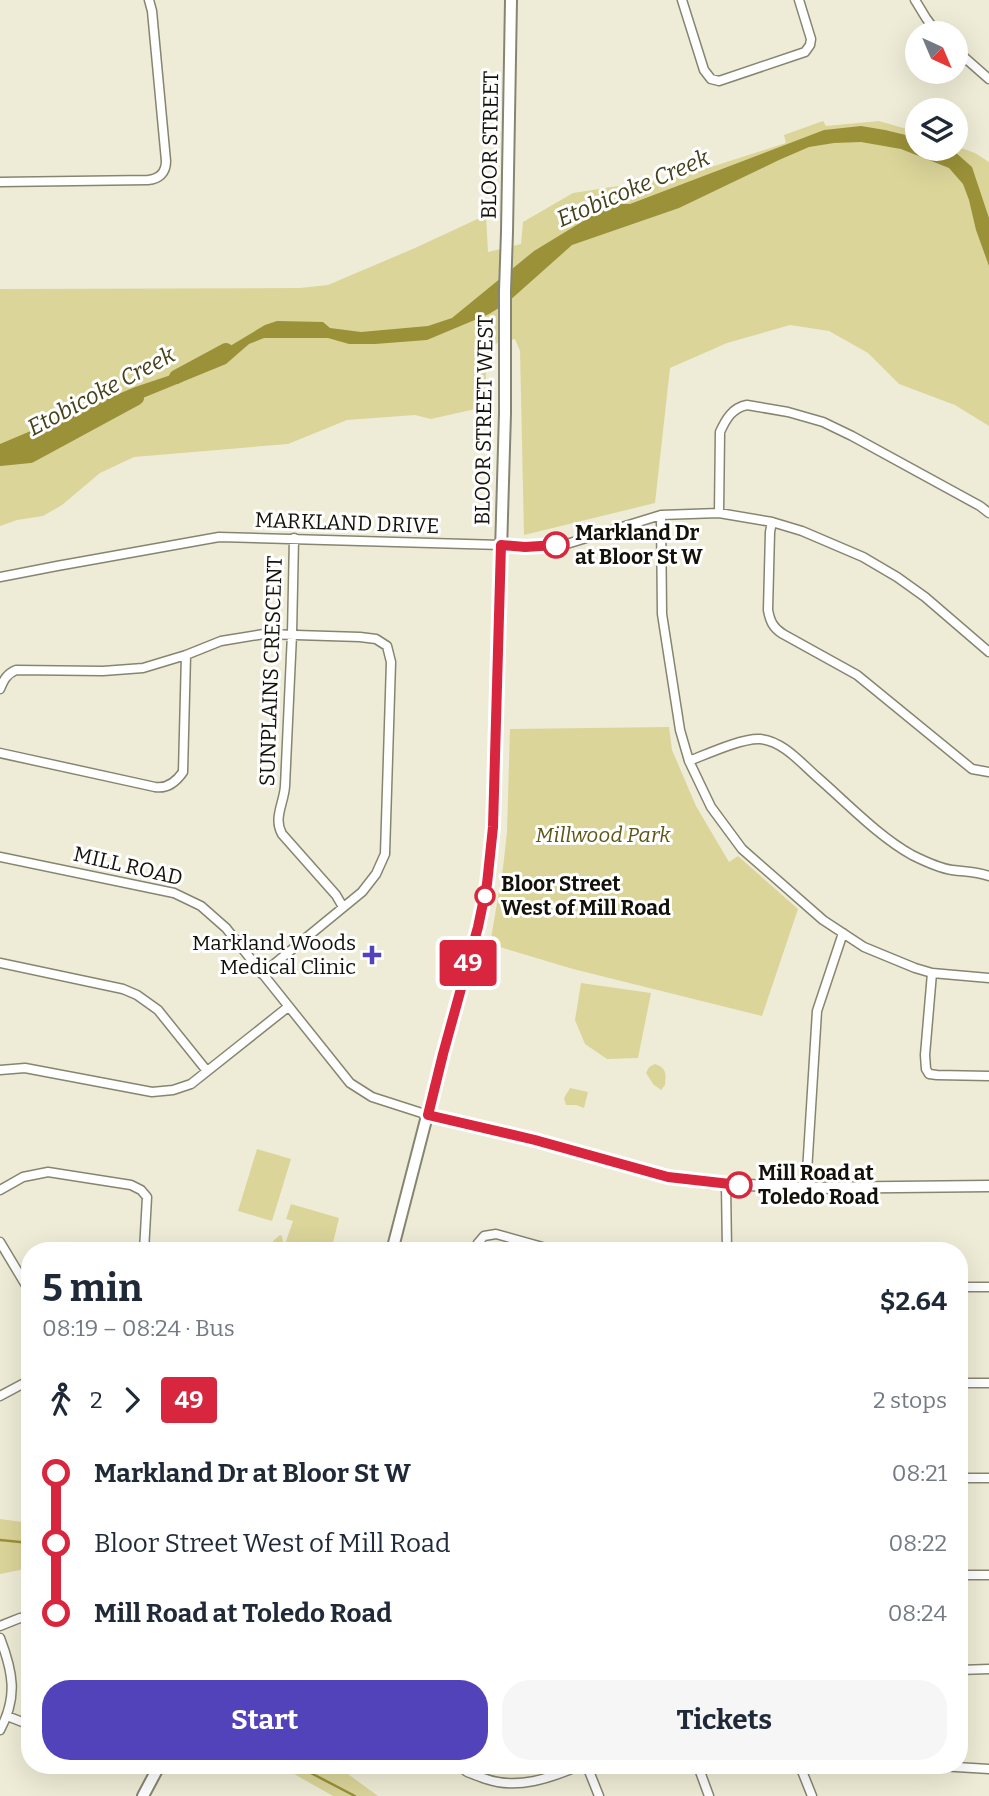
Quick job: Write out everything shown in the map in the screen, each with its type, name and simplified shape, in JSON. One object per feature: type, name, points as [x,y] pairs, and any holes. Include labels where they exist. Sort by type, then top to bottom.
[{"type":"main road","name":"BLOOR STREET","points":[[505,291],[511,0]]},
{"type":"main road","name":"BLOOR STREET WEST","points":[[394,1242],[487,884],[493,827],[505,291]]},
{"type":"main road","points":[[143,1796],[155,1774]]},
{"type":"street","points":[[0,182],[148,180],[163,174],[166,161],[149,0]]},
{"type":"street","points":[[682,0],[704,70],[711,79],[719,81],[805,52],[811,39],[799,0]]},
{"type":"street","points":[[915,0],[929,21]]},
{"type":"street","points":[[968,61],[989,79]]},
{"type":"street","points":[[719,513],[720,432],[733,412],[747,405],[788,412],[841,430],[989,513]]},
{"type":"street","name":"MARKLAND DRIVE","points":[[0,577],[219,537],[525,547],[561,545],[661,515],[719,513],[802,530],[863,557],[897,576],[987,648]]},
{"type":"street","points":[[661,515],[662,614],[680,730],[689,761],[711,807],[738,845],[823,920],[864,947],[932,973],[989,978]]},
{"type":"street","points":[[772,522],[768,610],[774,627],[857,675],[972,769],[989,772]]},
{"type":"street","name":"SUNPLAINS CRESCENT","points":[[294,538],[285,786],[277,819],[278,827],[336,895],[343,907]]},
{"type":"street","points":[[0,689],[8,674],[16,670],[116,671],[143,668],[220,641],[245,636],[292,634],[360,637],[376,639],[387,646],[390,654],[384,854],[381,865],[362,892],[262,974]]},
{"type":"street","points":[[0,753],[155,787],[166,787],[183,772],[186,655]]},
{"type":"street","points":[[689,761],[742,742],[761,739],[774,743],[793,756],[893,842],[913,855],[937,866],[952,870],[969,870],[989,876]]},
{"type":"street","name":"MILL ROAD","points":[[0,857],[174,893],[201,906],[226,928],[350,1083],[372,1097],[428,1115],[535,1140],[668,1177],[726,1184],[806,1188],[989,1186]]},
{"type":"street","points":[[806,1188],[817,1011],[843,933]]},
{"type":"street","points":[[0,963],[123,989],[137,995],[158,1010],[207,1071]]},
{"type":"street","points":[[932,973],[926,1069],[929,1074],[937,1075],[989,1076]]},
{"type":"street","points":[[0,1070],[25,1068],[152,1092],[183,1088],[288,1007]]},
{"type":"street","points":[[0,1190],[23,1177],[48,1172],[131,1185],[147,1197],[145,1242]]},
{"type":"street","points":[[726,1184],[727,1242]]},
{"type":"street","points":[[480,1242],[484,1236],[496,1234],[525,1242]]},
{"type":"street","points":[[0,1242],[21,1277]]},
{"type":"street","points":[[968,1287],[989,1287]]},
{"type":"street","points":[[968,1383],[989,1383]]},
{"type":"street","points":[[0,1396],[21,1385]]},
{"type":"street","points":[[968,1478],[989,1478]]},
{"type":"street","points":[[968,1575],[989,1575]]},
{"type":"street","points":[[0,1626],[21,1618]]},
{"type":"street","points":[[0,1638],[12,1677],[12,1697],[0,1730]]},
{"type":"street","points":[[968,1670],[989,1669]]},
{"type":"street","points":[[7,1716],[21,1721]]},
{"type":"street","points":[[968,1768],[989,1769]]},
{"type":"street","points":[[483,1774],[498,1782],[520,1784],[557,1774]]},
{"type":"street","points":[[590,1774],[599,1796]]},
{"type":"street","points":[[701,1774],[709,1796]]},
{"type":"street","points":[[803,1774],[812,1796]]},
{"type":"green space","points":[[823,121],[826,126],[879,121],[905,129],[905,161],[968,161],[968,150],[989,162],[989,426],[955,405],[899,384],[868,353],[829,331],[790,325],[727,343],[670,368],[655,503],[524,535],[520,351],[515,339],[490,345],[484,407],[431,419],[415,415],[347,420],[288,444],[134,457],[100,473],[62,505],[43,516],[0,526],[0,289],[300,288],[328,285],[486,215],[488,252],[521,244],[523,222],[573,193],[683,176],[786,143],[784,135]]},
{"type":"green space","name":"Millwood Park","points":[[669,727],[672,750],[696,806],[729,862],[738,856],[798,909],[762,1016],[573,969],[490,944],[507,832],[510,729]]},
{"type":"green space","points":[[581,983],[651,993],[638,1058],[607,1059],[585,1044],[575,1020]]},
{"type":"green space","points":[[655,1064],[665,1072],[665,1085],[661,1090],[646,1073],[649,1067]]},
{"type":"green space","points":[[570,1088],[588,1092],[584,1108],[566,1105],[564,1098]]},
{"type":"green space","points":[[257,1149],[291,1159],[272,1221],[238,1211]]},
{"type":"green space","points":[[291,1204],[339,1218],[333,1242],[286,1242],[293,1221],[286,1219]]},
{"type":"green space","points":[[280,1235],[283,1242],[273,1242]]},
{"type":"green space","points":[[0,1519],[21,1522],[21,1570],[0,1574]]},
{"type":"green space","points":[[294,1774],[348,1774],[378,1796],[333,1796]]},
{"type":"shaded area","name":"Etobicoke Creek","points":[[861,126],[905,135],[905,151],[861,142],[809,147],[679,208],[572,245],[507,303],[489,314],[427,340],[349,344],[328,338],[264,338],[249,344],[226,364],[111,411],[62,440],[23,455],[0,459],[0,444],[135,387],[195,367],[265,325],[277,321],[323,322],[330,328],[361,332],[428,326],[452,318],[534,251],[603,209],[630,204],[824,130]]},
{"type":"shaded area","name":"Etobicoke Creek","points":[[931,161],[965,161],[972,167],[989,218],[989,266],[963,184],[949,168]]},
{"type":"waterway","name":"Etobicoke Creek","points":[[176,377],[226,350]]},
{"type":"waterway","name":"Etobicoke Creek","points":[[0,459],[30,456],[137,398]]},
{"type":"waterway","points":[[0,1540],[21,1542]]},
{"type":"waterway","points":[[313,1774],[355,1796]]},
{"type":"bus line","name":"49","points":[[556,545],[501,545],[493,827],[487,884],[428,1115],[535,1140],[668,1177],[739,1185]]},
{"type":"place","name":"Markland Dr at Bloor St W","points":[[556,545]]},
{"type":"place","name":"Bloor Street West of Mill Road","points":[[485,896]]},
{"type":"place","name":"Markland Woods Medical Clinic","points":[[372,955]]},
{"type":"place","name":"Mill Road at Toledo Road","points":[[739,1185]]}]
